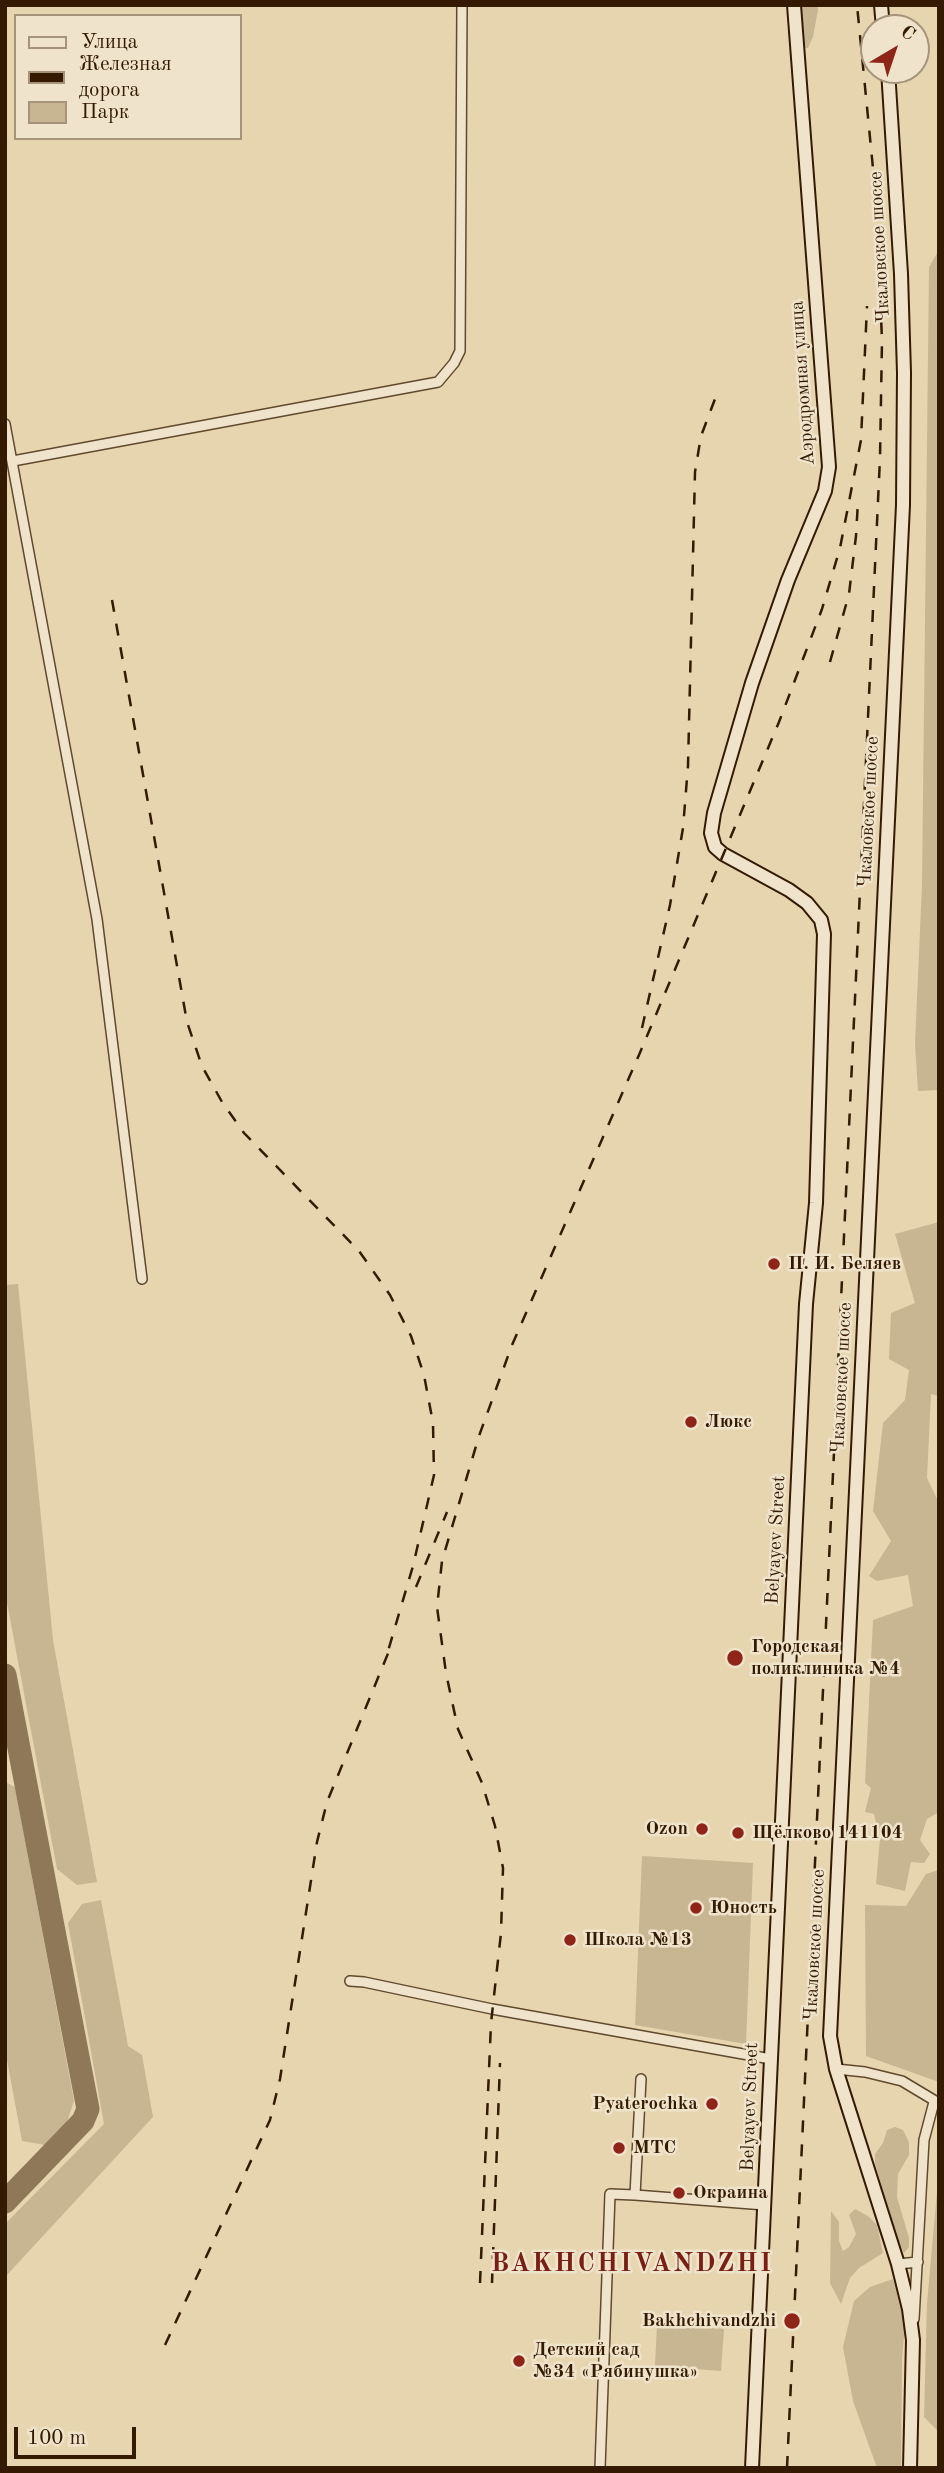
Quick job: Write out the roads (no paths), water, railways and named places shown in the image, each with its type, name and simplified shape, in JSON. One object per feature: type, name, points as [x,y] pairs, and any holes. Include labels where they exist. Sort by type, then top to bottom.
[{"type":"street","points":[[13,461],[438,382],[454,363],[461,343],[462,5]]},
{"type":"street","name":"Аэродромная улица","points":[[794,5],[829,467],[825,491],[769,631],[714,813],[712,841],[728,858],[789,890],[815,910]]},
{"type":"street","name":"Чкаловское шоссе","points":[[889,84],[901,274],[904,373],[903,505],[830,2036],[836,2069],[898,2264],[909,2309],[913,2340],[910,2468]]},
{"type":"street","points":[[5,424],[97,919],[142,1279]]},
{"type":"street","name":"Belyayev Street","points":[[752,2468],[806,1304],[816,1203],[824,934],[821,920],[815,910]]},
{"type":"street","points":[[350,1981],[771,2059]]},
{"type":"street","points":[[836,2069],[865,2072],[902,2081],[936,2102],[924,2140],[913,2340]]},
{"type":"street","points":[[635,2195],[641,2079]]},
{"type":"street","points":[[600,2468],[610,2194],[765,2205]]},
{"type":"street","points":[[898,2264],[918,2262]]},
{"type":"railway","points":[[787,2468],[880,458],[882,340],[876,199],[857,5]]},
{"type":"railway","points":[[480,2283],[491,2023],[501,1933],[503,1868],[495,1826],[482,1783],[458,1729],[446,1673],[437,1607],[442,1561],[479,1436],[512,1345],[639,1055],[779,722],[822,609],[840,548],[861,440],[867,306]]},
{"type":"railway","points":[[642,1028],[670,905],[683,828],[688,766],[695,472],[701,436],[715,399]]},
{"type":"railway","points":[[830,662],[849,594],[858,501]]},
{"type":"railway","points":[[112,600],[187,1022],[202,1066],[222,1102],[244,1133],[359,1251],[390,1295],[411,1336],[424,1375],[433,1423],[434,1475],[413,1566],[386,1658]]},
{"type":"railway","points":[[416,1587],[447,1512]]},
{"type":"railway","points":[[165,2345],[270,2120],[280,2079],[317,1842],[327,1802],[389,1651]]},
{"type":"railway","points":[[492,2283],[500,2063]]},
{"type":"place","name":"П. И. Беляев","points":[[774,1264]]},
{"type":"place","name":"Люкс","points":[[691,1422]]},
{"type":"place","name":"Городская поликлиника №4","points":[[735,1658]]},
{"type":"place","name":"Ozon","points":[[702,1829]]},
{"type":"place","name":"Щёлково 141104","points":[[738,1833]]},
{"type":"place","name":"Юность","points":[[696,1908]]},
{"type":"place","name":"Школа №13","points":[[570,1940]]},
{"type":"place","name":"Pyaterochka","points":[[712,2104]]},
{"type":"place","name":"МТС","points":[[619,2148]]},
{"type":"place","name":"Окраина","points":[[679,2193]]},
{"type":"place","name":"Bakhchivandzhi","points":[[792,2321]]},
{"type":"place","name":"Детский сад №34 «Рябинушка»","points":[[519,2361]]},
{"type":"district","name":"BAKHCHIVANDZHI","points":[[632,2264]]}]
